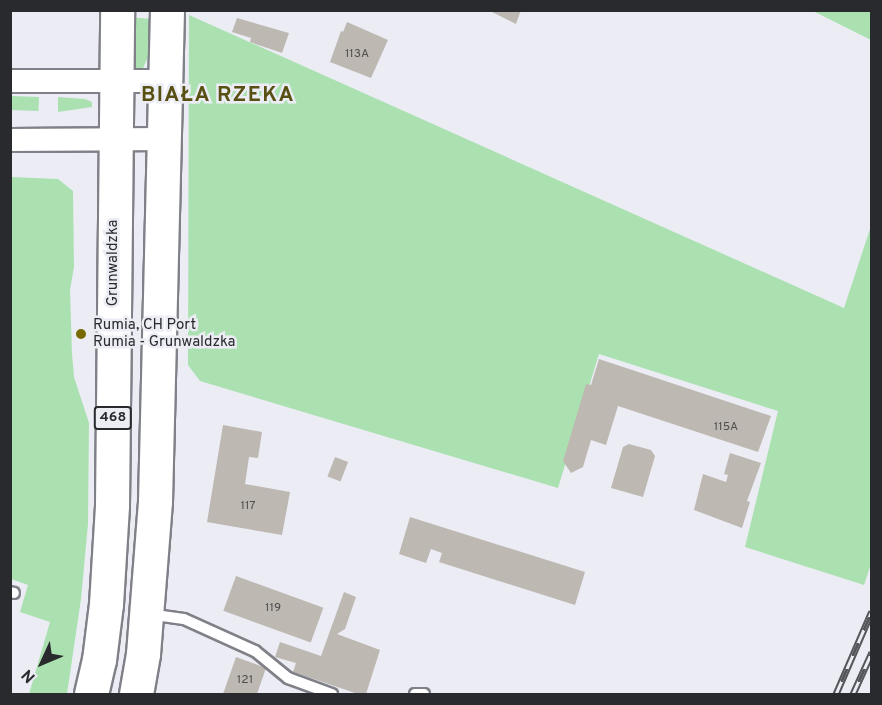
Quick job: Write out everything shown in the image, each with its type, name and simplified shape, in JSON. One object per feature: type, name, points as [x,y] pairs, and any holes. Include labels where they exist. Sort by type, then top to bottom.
[{"type":"main road","name":"Grunwaldzka","points":[[91,694],[99,660],[106,604],[112,505],[114,81],[117,10]]},
{"type":"main road","points":[[136,694],[147,613],[159,381],[167,10]]},
{"type":"street","points":[[10,81],[165,81]]},
{"type":"street","points":[[10,140],[165,139]]},
{"type":"lane","points":[[147,613],[184,619],[255,651],[288,678],[332,694]]},
{"type":"lane","points":[[415,694],[424,694]]},
{"type":"green space","points":[[813,11],[871,11],[871,40]]},
{"type":"green space","points":[[189,15],[844,308],[871,226],[871,564],[864,585],[745,547],[778,411],[599,354],[558,488],[200,381],[188,365]]},
{"type":"green space","points":[[128,17],[152,19],[148,57],[140,75],[133,79]]},
{"type":"green space","points":[[11,96],[39,97],[38,111],[11,110]]},
{"type":"green space","points":[[58,97],[85,99],[92,102],[92,107],[58,112]]},
{"type":"green space","points":[[11,177],[58,179],[73,191],[74,267],[70,290],[72,354],[74,377],[89,423],[88,524],[81,599],[67,694],[29,694],[50,622],[20,612],[28,585],[11,579]]},
{"type":"building","points":[[488,10],[521,10],[516,24]]},
{"type":"building","points":[[237,18],[289,33],[282,53],[250,42],[251,38],[232,32]]},
{"type":"building","points":[[347,22],[388,40],[371,78],[330,62],[341,31],[343,32]]},
{"type":"building","points":[[599,359],[771,416],[758,452],[618,406],[606,445],[591,440],[583,467],[571,473],[563,461],[586,384],[591,385]]},
{"type":"building","points":[[223,425],[262,432],[258,458],[249,457],[245,484],[290,492],[282,535],[207,522]]},
{"type":"building","points":[[629,444],[651,450],[655,456],[643,497],[611,488],[623,447]]},
{"type":"building","points":[[730,453],[761,463],[747,501],[750,502],[742,528],[694,510],[703,474],[726,482],[728,475],[724,474]]},
{"type":"building","points":[[335,457],[348,462],[341,482],[327,477]]},
{"type":"building","points":[[410,517],[585,572],[575,605],[439,562],[442,553],[431,549],[426,563],[399,554]]},
{"type":"building","points":[[236,576],[323,608],[311,643],[223,611]]},
{"type":"building","points":[[344,592],[356,597],[345,629],[337,634],[380,650],[366,694],[358,694],[293,672],[296,663],[275,657],[280,642],[321,656]]},
{"type":"building","points":[[236,657],[266,668],[257,694],[223,694]]},
{"type":"railway","points":[[836,694],[872,611]]},
{"type":"railway","points":[[853,694],[872,652]]},
{"type":"place","name":"Rumia, CH Port Rumia - Grunwaldzka","points":[[81,334]]},
{"type":"district","name":"BIAŁA RZEKA","points":[[218,96]]}]
